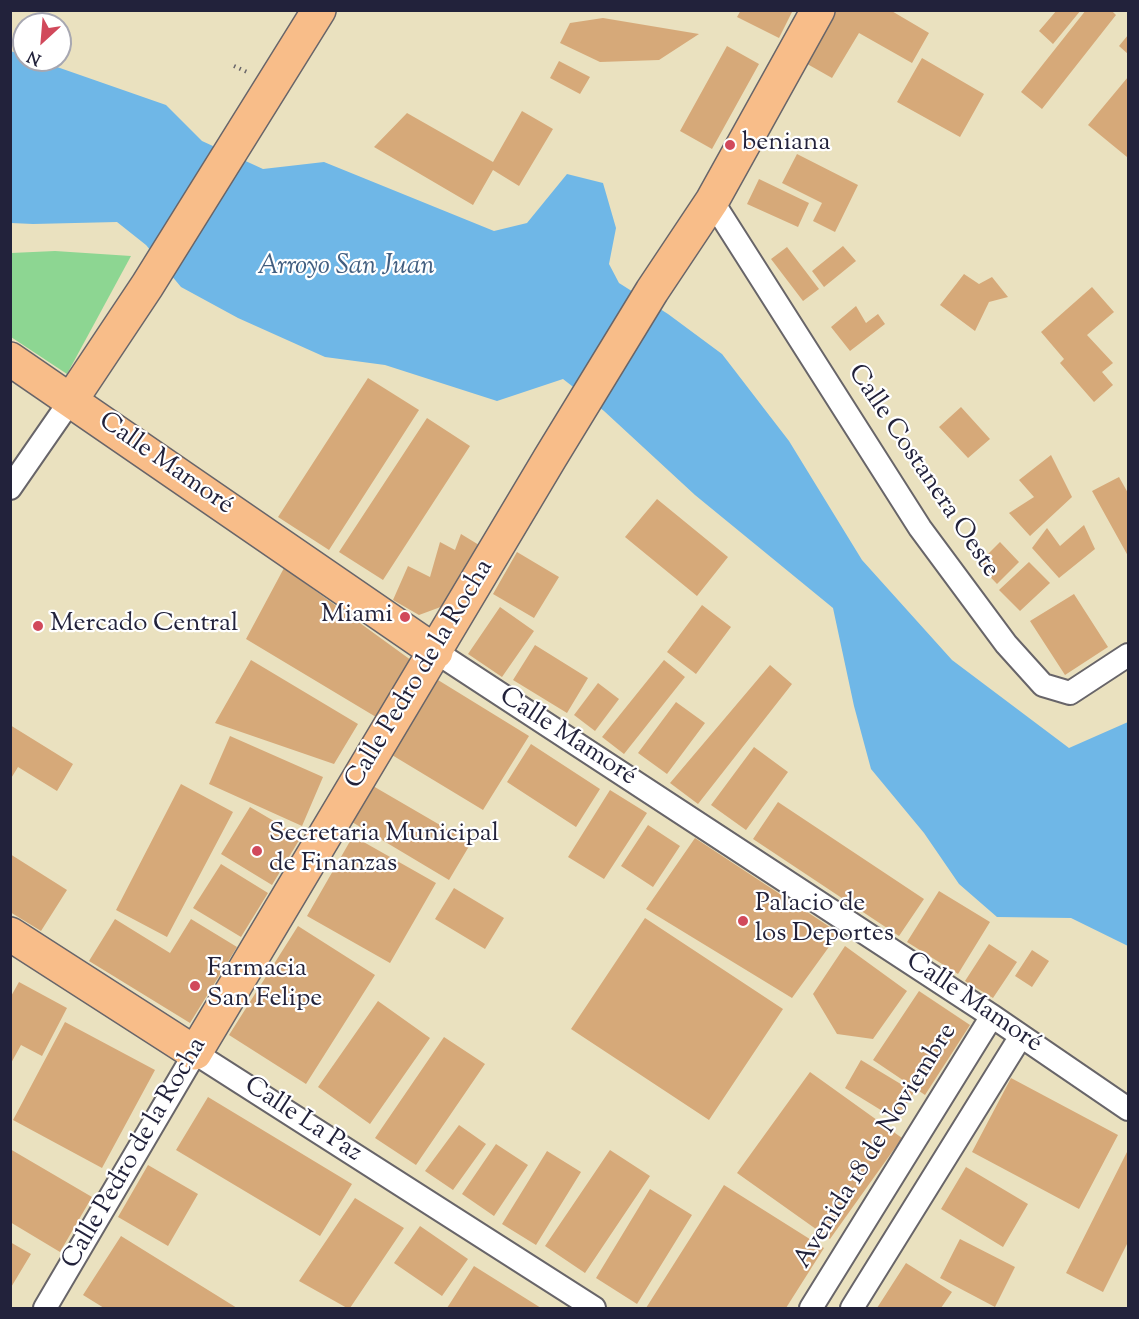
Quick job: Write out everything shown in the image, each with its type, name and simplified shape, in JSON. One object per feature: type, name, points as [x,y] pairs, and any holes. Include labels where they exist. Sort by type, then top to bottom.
[{"type":"main road","points":[[71,400],[147,286],[319,10]]},
{"type":"main road","name":"Calle Pedro de la Rocha","points":[[195,1053],[550,458],[652,291],[712,201],[818,10]]},
{"type":"main road","name":"Calle Mamoré","points":[[10,359],[436,652]]},
{"type":"main road","name":"Calle La Paz","points":[[10,934],[195,1053]]},
{"type":"street","name":"Calle Costanera Oeste","points":[[712,201],[920,528],[1006,645],[1043,684],[1070,693],[1128,655]]},
{"type":"street","points":[[10,488],[71,400]]},
{"type":"street","name":"Calle Mamoré","points":[[436,652],[992,1016],[1128,1109]]},
{"type":"street","name":"Avenida 18 de Noviembre","points":[[811,1308],[992,1016]]},
{"type":"street","points":[[852,1308],[1022,1036]]},
{"type":"street","name":"Calle Pedro de la Rocha","points":[[45,1308],[195,1053]]},
{"type":"street","name":"Calle La Paz","points":[[195,1053],[594,1308]]},
{"type":"green space","points":[[55,251],[131,256],[67,374],[11,337],[11,253]]},
{"type":"water","name":"Arroyo San Juan","points":[[10,51],[12,52],[12,72],[71,72],[166,105],[202,141],[263,169],[324,162],[494,231],[527,223],[567,174],[603,183],[616,228],[609,264],[619,283],[668,314],[722,354],[789,441],[862,560],[952,660],[1069,748],[1128,722],[1128,946],[1071,918],[997,917],[959,884],[924,833],[871,769],[854,706],[833,608],[695,495],[604,411],[563,379],[497,401],[385,365],[325,357],[238,318],[181,287],[146,245],[117,222],[11,223]]},
{"type":"building","points":[[741,10],[793,10],[779,38],[737,17]]},
{"type":"building","points":[[831,10],[890,10],[929,33],[912,63],[859,33],[832,78],[802,61]]},
{"type":"building","points":[[1057,10],[1081,10],[1053,44],[1039,31]]},
{"type":"building","points":[[1086,10],[1111,10],[1116,15],[1042,109],[1021,92]]},
{"type":"building","points":[[603,18],[699,34],[659,60],[600,62],[560,43],[570,23]]},
{"type":"building","points":[[1128,35],[1128,54],[1119,46]]},
{"type":"building","points":[[727,46],[759,64],[712,149],[680,131]]},
{"type":"building","points":[[922,58],[984,94],[960,137],[897,102]]},
{"type":"building","points":[[559,61],[590,77],[580,94],[550,78]]},
{"type":"building","points":[[1128,77],[1128,156],[1127,157],[1088,125]]},
{"type":"building","points":[[522,111],[553,129],[519,186],[493,170],[473,205],[374,147],[407,113],[493,162]]},
{"type":"building","points":[[797,154],[858,185],[835,232],[813,221],[822,203],[782,183]]},
{"type":"building","points":[[759,179],[809,203],[798,227],[747,204]]},
{"type":"building","points":[[843,246],[856,261],[824,287],[812,271]]},
{"type":"building","points":[[787,247],[819,289],[803,301],[771,259]]},
{"type":"building","points":[[964,274],[979,284],[992,277],[1008,297],[989,302],[975,331],[940,305]]},
{"type":"building","points":[[1092,287],[1114,312],[1087,335],[1113,363],[1102,372],[1113,385],[1094,402],[1060,363],[1064,359],[1041,332]]},
{"type":"building","points":[[856,306],[866,323],[878,314],[885,324],[850,351],[831,327]]},
{"type":"building","points":[[368,378],[419,410],[329,550],[278,517]]},
{"type":"building","points":[[961,407],[990,439],[968,458],[939,427]]},
{"type":"building","points":[[427,418],[470,446],[383,580],[339,552]]},
{"type":"building","points":[[1051,455],[1072,497],[1030,536],[1009,513],[1034,497],[1019,480]]},
{"type":"building","points":[[1119,477],[1128,493],[1128,556],[1092,491]]},
{"type":"building","points":[[657,499],[728,557],[697,596],[625,537]]},
{"type":"building","points":[[1084,525],[1095,549],[1059,578],[1032,548],[1047,528],[1060,546]]},
{"type":"building","points":[[461,534],[479,545],[446,605],[419,615],[393,600],[408,566],[430,577],[440,542],[455,550]]},
{"type":"building","points":[[1000,542],[1019,562],[997,584],[978,564]]},
{"type":"building","points":[[517,552],[559,577],[534,618],[493,594]]},
{"type":"building","points":[[1029,562],[1050,583],[1020,611],[999,590]]},
{"type":"building","points":[[284,568],[415,663],[381,720],[246,639]]},
{"type":"building","points":[[1074,594],[1108,647],[1065,675],[1030,621]]},
{"type":"building","points":[[702,605],[731,627],[696,674],[667,652]]},
{"type":"building","points":[[500,607],[534,631],[502,677],[468,654]]},
{"type":"building","points":[[535,645],[588,678],[567,713],[513,680]]},
{"type":"building","points":[[251,660],[358,724],[334,764],[215,723]]},
{"type":"building","points":[[664,660],[685,677],[624,754],[602,737]]},
{"type":"building","points":[[770,665],[792,684],[698,804],[670,783]]},
{"type":"building","points":[[438,680],[529,736],[483,810],[392,755]]},
{"type":"building","points":[[598,683],[619,699],[595,731],[574,715]]},
{"type":"building","points":[[676,702],[705,723],[667,774],[638,753]]},
{"type":"building","points":[[10,725],[73,764],[57,791],[18,767],[10,780]]},
{"type":"building","points":[[230,736],[323,777],[302,826],[209,784]]},
{"type":"building","points":[[531,744],[600,789],[576,827],[507,782]]},
{"type":"building","points":[[754,747],[788,772],[746,830],[711,805]]},
{"type":"building","points":[[181,784],[233,812],[167,937],[116,910]]},
{"type":"building","points":[[373,786],[471,843],[449,880],[352,822]]},
{"type":"building","points":[[610,790],[647,813],[604,879],[568,857]]},
{"type":"building","points":[[778,802],[924,899],[899,936],[753,839]]},
{"type":"building","points":[[250,807],[301,837],[272,885],[221,854]]},
{"type":"building","points":[[648,825],[680,846],[653,887],[621,866]]},
{"type":"building","points":[[353,836],[436,883],[390,963],[307,916]]},
{"type":"building","name":"Palacio de los Deportes","points":[[695,838],[839,933],[792,998],[646,909]]},
{"type":"building","points":[[10,854],[67,890],[41,931],[10,912]]},
{"type":"building","points":[[221,864],[268,893],[241,937],[193,908]]},
{"type":"building","points":[[454,888],[504,918],[485,949],[435,919]]},
{"type":"building","points":[[939,891],[990,922],[958,974],[907,942]]},
{"type":"building","points":[[645,918],[783,1009],[709,1120],[571,1029]]},
{"type":"building","points":[[115,919],[170,953],[191,919],[237,947],[190,1023],[89,961]]},
{"type":"building","points":[[298,926],[375,975],[306,1084],[229,1035]]},
{"type":"building","points":[[989,944],[1017,962],[993,998],[965,981]]},
{"type":"building","points":[[845,946],[907,991],[873,1039],[837,1034],[813,994]]},
{"type":"building","points":[[1032,950],[1049,961],[1032,987],[1015,976]]},
{"type":"building","points":[[19,982],[67,1008],[42,1056],[21,1045],[10,1065],[10,998]]},
{"type":"building","points":[[919,991],[970,1025],[925,1095],[873,1060]]},
{"type":"building","points":[[378,1001],[430,1038],[370,1124],[318,1087]]},
{"type":"building","points":[[65,1022],[155,1070],[102,1168],[13,1120]]},
{"type":"building","points":[[444,1037],[485,1064],[416,1165],[375,1138]]},
{"type":"building","points":[[861,1060],[914,1092],[897,1120],[845,1088]]},
{"type":"building","points":[[810,1072],[902,1138],[830,1239],[737,1173]]},
{"type":"building","points":[[1011,1078],[1118,1135],[1079,1209],[972,1152]]},
{"type":"building","points":[[208,1097],[352,1184],[320,1236],[176,1150]]},
{"type":"building","points":[[459,1125],[486,1144],[453,1190],[425,1171]]},
{"type":"building","points":[[496,1144],[528,1165],[494,1216],[462,1194]]},
{"type":"building","points":[[10,1149],[92,1197],[60,1252],[10,1222]]},
{"type":"building","points":[[610,1150],[650,1176],[585,1273],[545,1246]]},
{"type":"building","points":[[1128,1150],[1128,1242],[1103,1292],[1066,1273]]},
{"type":"building","points":[[547,1151],[581,1172],[536,1245],[502,1224]]},
{"type":"building","points":[[148,1165],[198,1194],[168,1246],[118,1217]]},
{"type":"building","points":[[966,1167],[1028,1204],[1003,1247],[941,1209]]},
{"type":"building","points":[[724,1185],[824,1248],[786,1308],[646,1308]]},
{"type":"building","points":[[650,1189],[692,1215],[637,1304],[596,1278]]},
{"type":"building","points":[[355,1198],[404,1228],[350,1308],[347,1308],[299,1281]]},
{"type":"building","points":[[420,1226],[468,1259],[442,1296],[394,1263]]},
{"type":"building","points":[[121,1236],[237,1308],[104,1308],[83,1295]]},
{"type":"building","points":[[960,1239],[1015,1267],[995,1307],[940,1278]]},
{"type":"building","points":[[10,1242],[31,1254],[10,1289]]},
{"type":"building","points":[[906,1263],[952,1292],[941,1308],[877,1308]]},
{"type":"building","points":[[474,1266],[541,1308],[447,1308]]},
{"type":"place","name":"beniana","points":[[730,145]]},
{"type":"place","name":"Miami","points":[[405,617]]},
{"type":"place","name":"Mercado Central","points":[[38,626]]},
{"type":"place","name":"Secretaria Municipal de Finanzas","points":[[257,851]]},
{"type":"place","name":"Palacio de los Deportes","points":[[743,921]]},
{"type":"place","name":"Farmacia San Felipe","points":[[195,986]]}]
